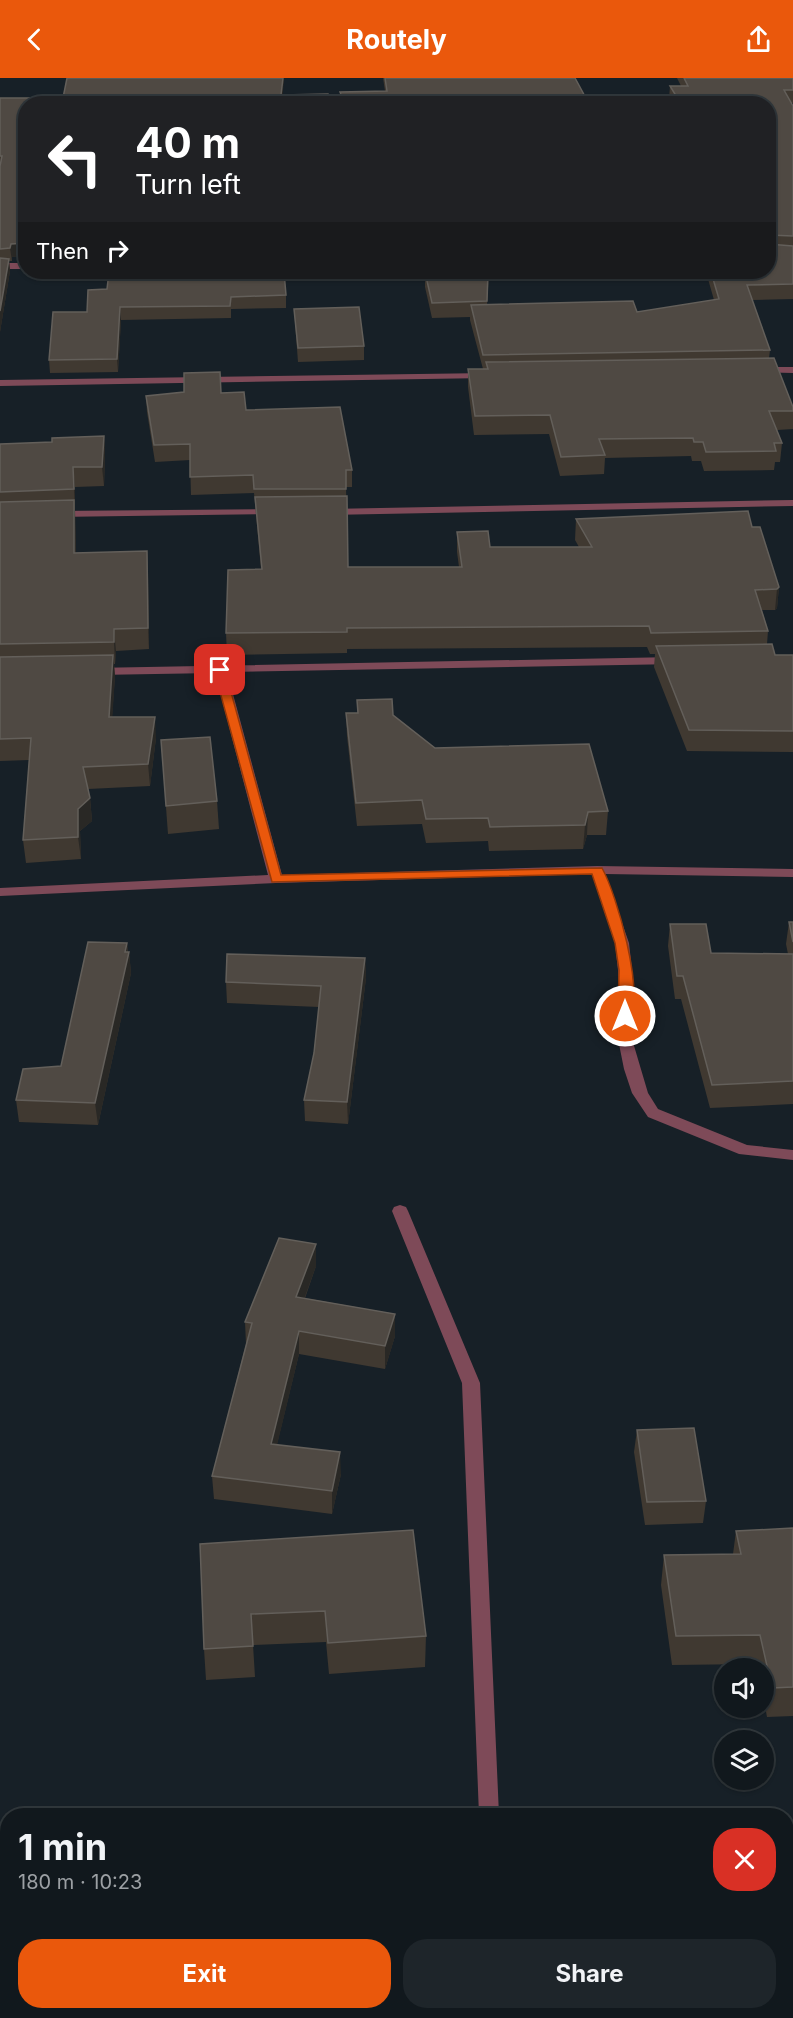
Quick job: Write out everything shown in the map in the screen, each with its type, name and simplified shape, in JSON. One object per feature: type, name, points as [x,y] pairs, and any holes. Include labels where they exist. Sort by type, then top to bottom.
[{"type":"street","points":[[0,266],[18,266]]},
{"type":"street","points":[[754,370],[793,370]]},
{"type":"street","points":[[0,383],[503,375]]},
{"type":"street","points":[[316,513],[793,503]]},
{"type":"street","points":[[45,515],[283,513]]},
{"type":"street","points":[[81,672],[687,661]]},
{"type":"street","points":[[220,670],[276,879]]},
{"type":"street","points":[[597,870],[622,943],[625,970],[625,1039],[640,1093],[653,1113],[746,1150],[793,1155]]},
{"type":"street","points":[[0,892],[276,879],[597,870],[793,873]]},
{"type":"street","points":[[400,1211],[471,1383],[489,1808]]},
{"type":"building","points":[[67,78],[283,78],[281,95],[328,94],[328,96],[63,96]]},
{"type":"building","points":[[385,78],[575,78],[585,96],[342,96],[340,92],[387,91]]},
{"type":"building","points":[[684,78],[793,78],[793,90],[784,90],[793,106],[793,236],[776,235],[776,96],[676,96],[670,86],[688,86]]},
{"type":"building","points":[[0,98],[18,98],[18,244],[11,244],[10,248],[0,249],[2,156],[0,156]]},
{"type":"building","points":[[776,245],[793,246],[793,284],[747,285],[770,350],[483,355],[471,305],[633,301],[637,312],[719,299],[713,279],[776,279]]},
{"type":"building","points":[[0,258],[9,259],[0,311]]},
{"type":"building","points":[[108,279],[285,279],[286,295],[231,297],[230,306],[120,307],[117,359],[49,360],[53,312],[87,312],[88,290],[107,289]]},
{"type":"building","points":[[427,279],[488,279],[487,301],[432,303]]},
{"type":"building","points":[[359,307],[364,346],[298,348],[294,309]]},
{"type":"building","points":[[774,358],[793,407],[793,411],[769,411],[782,443],[774,443],[776,451],[706,452],[703,442],[694,442],[693,438],[599,439],[605,455],[561,457],[550,415],[475,416],[468,369],[488,369],[486,362]]},
{"type":"building","points":[[220,372],[221,393],[244,392],[246,410],[340,407],[352,470],[346,470],[346,489],[254,489],[253,475],[190,477],[190,444],[154,445],[146,396],[184,392],[184,373]]},
{"type":"building","points":[[104,436],[102,467],[73,467],[74,489],[0,492],[0,444],[52,442],[52,438]]},
{"type":"building","points":[[347,496],[348,567],[462,567],[457,532],[488,531],[490,547],[592,547],[576,519],[748,511],[752,527],[760,527],[779,587],[755,590],[768,631],[651,633],[649,626],[347,628],[347,632],[226,633],[228,570],[262,569],[255,497]]},
{"type":"building","points":[[74,500],[74,553],[147,551],[148,628],[114,629],[114,642],[0,644],[0,502]]},
{"type":"building","points":[[772,644],[775,655],[793,655],[793,731],[689,730],[656,646]]},
{"type":"building","points":[[113,655],[109,717],[155,717],[148,764],[83,767],[90,798],[78,809],[78,837],[23,840],[31,738],[0,739],[0,657]]},
{"type":"building","points":[[392,699],[393,715],[435,748],[589,744],[608,811],[588,812],[585,825],[490,827],[488,818],[426,819],[422,800],[356,803],[346,713],[358,713],[357,700]]},
{"type":"building","points":[[210,737],[217,801],[166,806],[161,740]]},
{"type":"building","points":[[789,922],[793,922],[793,942]]},
{"type":"building","points":[[670,924],[706,924],[711,953],[793,954],[793,1081],[712,1085],[683,976],[677,976]]},
{"type":"building","points":[[88,942],[127,943],[125,952],[129,952],[95,1103],[16,1100],[23,1069],[61,1066]]},
{"type":"building","points":[[227,954],[365,958],[347,1102],[304,1100],[314,1053],[321,986],[226,982]]},
{"type":"building","points":[[279,1238],[316,1244],[296,1297],[395,1314],[385,1346],[299,1331],[271,1444],[340,1452],[332,1491],[212,1476],[252,1323],[245,1322]]},
{"type":"building","points":[[694,1428],[706,1501],[647,1502],[637,1430]]},
{"type":"building","points":[[793,1528],[793,1687],[774,1688],[774,1658],[765,1658],[760,1635],[676,1636],[664,1555],[741,1554],[736,1531]]},
{"type":"building","points":[[413,1530],[426,1636],[328,1643],[325,1611],[251,1614],[253,1646],[204,1649],[200,1544]]},
{"type":"route","points":[[220,670],[276,879],[597,870],[622,943],[625,970],[625,1016]]}]
